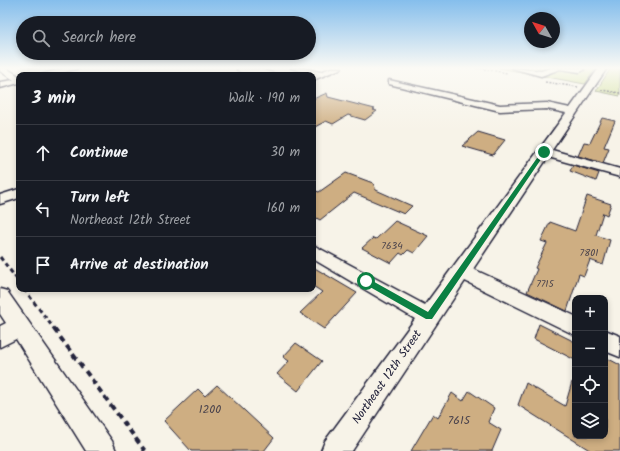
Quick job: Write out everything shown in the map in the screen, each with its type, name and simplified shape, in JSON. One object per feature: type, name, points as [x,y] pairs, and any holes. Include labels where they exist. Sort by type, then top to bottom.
[{"type":"street","points":[[421,89],[500,108],[547,106],[573,111]]},
{"type":"street","name":"Northeast 12th Street","points":[[335,451],[588,89]]},
{"type":"street","points":[[544,152],[620,173]]},
{"type":"street","points":[[0,200],[16,194]]},
{"type":"street","points":[[316,253],[429,317]]},
{"type":"street","points":[[461,271],[572,325]]},
{"type":"street","points":[[0,297],[9,332],[101,451]]},
{"type":"street","points":[[608,341],[620,347]]},
{"type":"path","points":[[0,256],[16,278]]},
{"type":"path","points":[[26,292],[145,451]]},
{"type":"green space","points":[[597,89],[620,89],[620,96],[596,91]]},
{"type":"building","points":[[327,93],[328,97],[375,109],[373,110],[377,111],[365,120],[348,115],[333,124],[326,121],[316,126],[316,98]]},
{"type":"building","points":[[602,118],[615,121],[604,147],[609,148],[603,163],[578,156],[584,142],[590,143]]},
{"type":"building","points":[[478,132],[505,140],[493,155],[462,146]]},
{"type":"building","points":[[573,165],[599,173],[596,181],[570,171]]},
{"type":"building","points":[[346,173],[373,183],[376,190],[412,206],[404,214],[354,193],[320,220],[316,218],[316,191],[319,192]]},
{"type":"building","points":[[587,196],[611,204],[607,215],[603,213],[596,235],[610,240],[603,265],[590,260],[584,276],[579,274],[567,311],[527,292],[537,269],[535,268],[547,243],[541,241],[550,222],[575,231]]},
{"type":"building","points":[[395,221],[428,236],[414,253],[408,250],[403,255],[400,253],[391,263],[362,248],[373,238],[376,239]]},
{"type":"building","points":[[316,269],[357,293],[324,329],[300,313],[322,292],[316,288]]},
{"type":"building","points":[[539,324],[572,340],[572,358],[534,339]]},
{"type":"building","points":[[296,343],[322,361],[298,391],[277,374],[289,361],[283,357]]},
{"type":"building","points":[[608,359],[620,365],[620,451],[591,451],[518,405],[526,383],[565,406],[572,382],[572,439],[608,439]]},
{"type":"building","points":[[217,385],[274,438],[264,451],[191,451],[164,421],[198,389],[205,396]]},
{"type":"building","points":[[469,391],[494,408],[488,422],[501,430],[492,451],[411,451],[433,414],[438,418],[452,393],[463,401]]},
{"type":"route","points":[[366,281],[429,317],[544,152]]}]
